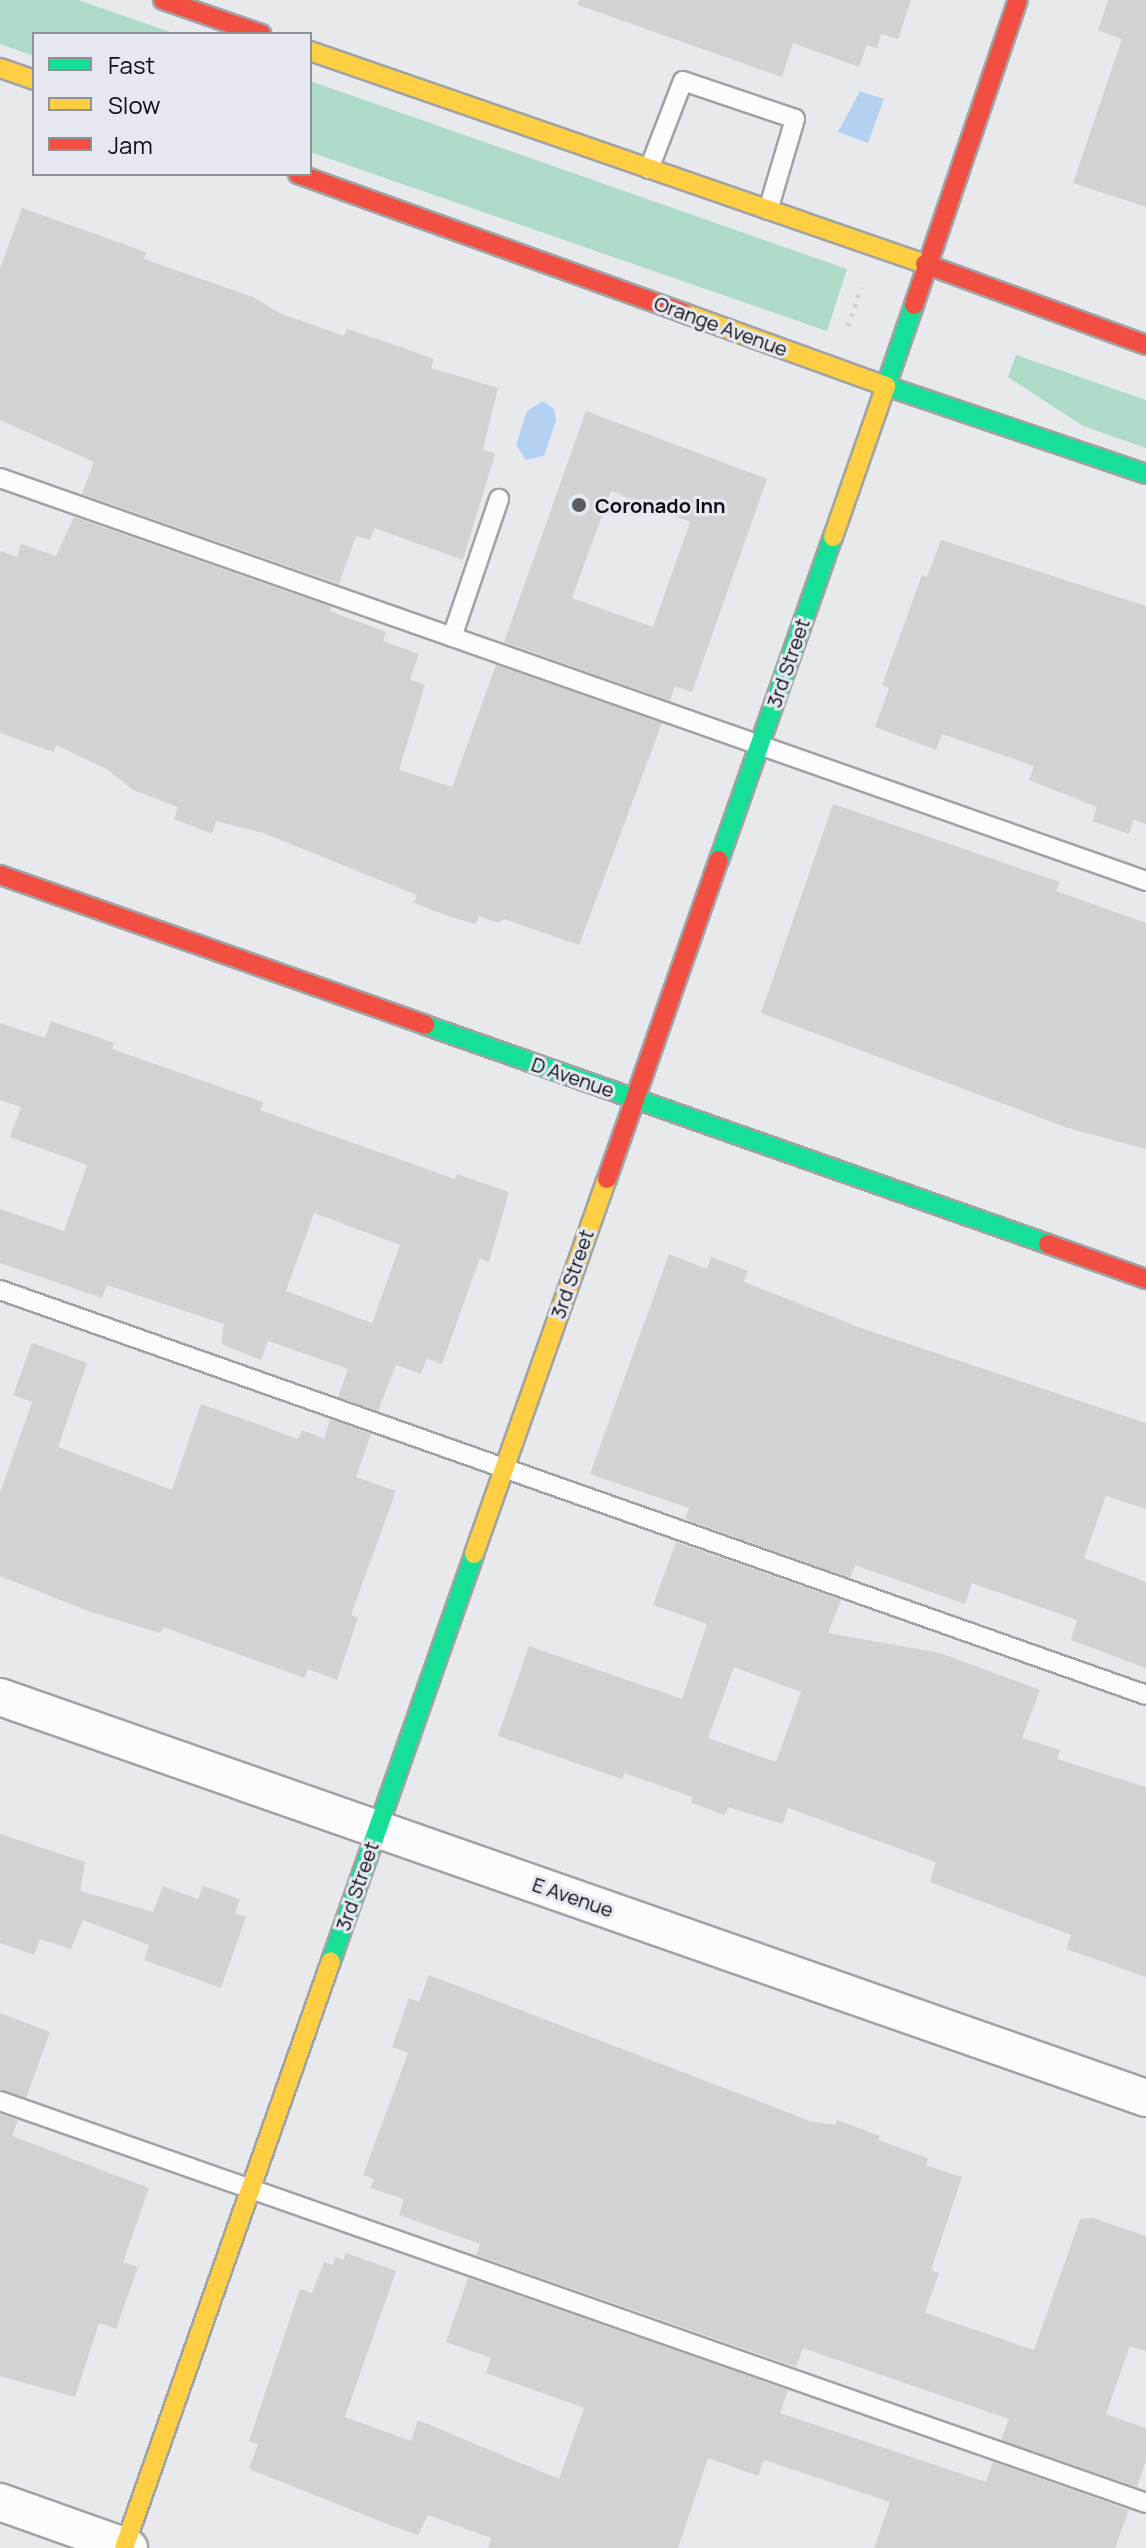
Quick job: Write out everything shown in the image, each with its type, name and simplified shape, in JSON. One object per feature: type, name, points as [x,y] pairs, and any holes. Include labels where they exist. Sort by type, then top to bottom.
[{"type":"main road","points":[[163,0],[255,32]]},
{"type":"main road","name":"3rd Street","points":[[126,2548],[886,386],[925,264],[1018,0]]},
{"type":"main road","points":[[312,52],[925,264],[1146,345]]},
{"type":"main road","points":[[0,68],[32,79]]},
{"type":"main road","name":"Orange Avenue","points":[[304,176],[886,386],[1146,474]]},
{"type":"main road","name":"D Avenue","points":[[0,875],[1146,1279]]},
{"type":"street","name":"E Avenue","points":[[0,1697],[1146,2098]]},
{"type":"street","points":[[0,2502],[126,2548]]},
{"type":"lane","points":[[649,169],[683,81],[795,119],[768,210]]},
{"type":"lane","points":[[0,478],[1146,881]]},
{"type":"lane","points":[[452,637],[499,499]]},
{"type":"lane","points":[[0,1290],[505,1465],[1146,1695]]},
{"type":"lane","points":[[0,2101],[1146,2503]]},
{"type":"path","points":[[846,331],[863,278]]},
{"type":"green space","points":[[0,0],[78,0],[170,32],[32,32],[32,55],[0,44]]},
{"type":"green space","points":[[312,82],[847,269],[827,331],[312,153]]},
{"type":"green space","points":[[1016,355],[1146,400],[1146,448],[1083,426],[1008,377]]},
{"type":"water","points":[[860,91],[884,99],[868,143],[838,132]]},
{"type":"water","points":[[543,401],[554,409],[556,421],[544,456],[526,460],[516,445],[527,411]]},
{"type":"building","points":[[579,0],[911,0],[898,39],[881,34],[877,48],[867,45],[859,67],[793,43],[782,77],[578,5]]},
{"type":"building","points":[[1108,0],[1146,0],[1146,207],[1073,183],[1122,39],[1098,30]]},
{"type":"building","points":[[22,208],[146,252],[144,259],[253,297],[279,313],[344,336],[347,329],[395,345],[434,359],[431,368],[498,388],[483,449],[495,454],[463,560],[374,528],[370,540],[356,536],[339,584],[82,494],[94,462],[0,420],[0,269]]},
{"type":"building","points":[[586,411],[767,479],[692,692],[675,686],[670,701],[504,642]],"holes":[[[611,491],[690,522],[653,627],[572,598]]]},
{"type":"building","points":[[74,517],[331,607],[330,611],[386,632],[383,641],[419,654],[410,680],[425,685],[399,770],[452,787],[496,665],[662,723],[579,945],[504,919],[498,923],[479,916],[476,924],[451,917],[414,903],[417,895],[263,833],[216,821],[212,834],[174,819],[178,807],[133,790],[108,770],[56,745],[54,752],[0,733],[0,551],[17,557],[21,544],[56,556]]},
{"type":"building","points":[[941,540],[1146,606],[1146,824],[1134,820],[1129,834],[1092,821],[1097,807],[1029,780],[1034,766],[942,734],[936,750],[875,727],[889,688],[882,685],[922,575],[927,577]]},
{"type":"building","points":[[833,804],[1060,882],[1056,891],[1146,923],[1146,1149],[1068,1128],[761,1013]]},
{"type":"building","points":[[51,1021],[114,1043],[112,1049],[263,1102],[260,1110],[455,1179],[457,1174],[509,1192],[489,1262],[480,1258],[442,1364],[427,1358],[421,1374],[396,1365],[378,1411],[338,1397],[348,1369],[268,1341],[261,1360],[221,1344],[224,1324],[107,1285],[102,1298],[0,1263],[0,1209],[64,1231],[87,1165],[10,1137],[21,1107],[0,1100],[0,1023],[45,1038]],"holes":[[[314,1213],[400,1245],[372,1323],[286,1291]]]},
{"type":"building","points":[[669,1254],[707,1269],[711,1257],[748,1271],[744,1282],[861,1328],[1146,1423],[1146,1509],[1106,1496],[1084,1558],[1146,1582],[1146,1668],[1071,1640],[1077,1620],[972,1583],[965,1604],[855,1565],[850,1578],[685,1519],[689,1508],[590,1474]]},
{"type":"building","points":[[32,1343],[87,1363],[58,1447],[172,1490],[201,1404],[298,1439],[302,1430],[324,1439],[330,1419],[371,1434],[356,1477],[396,1491],[351,1615],[358,1618],[337,1680],[308,1669],[305,1678],[163,1627],[160,1633],[88,1611],[0,1576],[0,1493],[32,1402],[13,1395]]},
{"type":"building","points":[[676,1542],[841,1600],[828,1633],[940,1653],[1040,1690],[1022,1738],[1060,1750],[1057,1759],[1146,1787],[1146,1977],[1066,1949],[1071,1935],[930,1882],[936,1862],[788,1808],[783,1824],[728,1807],[725,1815],[691,1803],[693,1797],[624,1773],[622,1779],[498,1736],[529,1646],[682,1699],[707,1624],[653,1605]],"holes":[[[734,1667],[801,1692],[776,1762],[708,1738]]]},
{"type":"building","points":[[0,1834],[85,1862],[80,1891],[153,1912],[163,1886],[198,1899],[203,1886],[240,1899],[235,1913],[246,1917],[221,1988],[144,1960],[149,1945],[83,1920],[71,1949],[40,1939],[34,1955],[0,1943]]},
{"type":"building","points":[[429,1975],[810,2121],[835,2125],[837,2120],[880,2136],[878,2140],[928,2158],[926,2165],[962,2177],[931,2270],[939,2273],[925,2313],[1034,2350],[1080,2219],[1093,2218],[1146,2236],[1146,2351],[1130,2346],[1106,2414],[1146,2428],[1146,2460],[1137,2487],[1001,2440],[1009,2419],[803,2348],[796,2367],[476,2255],[480,2244],[399,2215],[404,2199],[370,2188],[374,2179],[363,2175],[408,2053],[392,2047],[409,1998],[419,2002]]},
{"type":"building","points":[[0,2013],[50,2032],[26,2098],[0,2089]]},
{"type":"building","points":[[0,2114],[18,2120],[12,2136],[149,2188],[123,2262],[138,2267],[116,2329],[99,2323],[75,2397],[0,2376]]},
{"type":"building","points":[[346,2253],[396,2271],[345,2417],[411,2441],[418,2420],[559,2479],[584,2408],[486,2373],[491,2358],[446,2342],[468,2278],[788,2390],[780,2413],[986,2482],[993,2462],[1129,2510],[1115,2548],[874,2548],[890,2502],[764,2460],[758,2476],[708,2458],[678,2548],[488,2548],[491,2538],[428,2515],[418,2535],[249,2469],[258,2444],[249,2441],[300,2289],[312,2293],[324,2262],[333,2265],[335,2257],[344,2260]]},
{"type":"traffic: fast","points":[[914,305],[886,386],[1146,474]]},
{"type":"traffic: fast","points":[[719,860],[833,537]]},
{"type":"traffic: fast","points":[[425,1025],[1048,1244]]},
{"type":"traffic: fast","points":[[331,1961],[474,1554]]},
{"type":"traffic: slow","points":[[312,52],[925,264]]},
{"type":"traffic: slow","points":[[0,68],[32,79]]},
{"type":"traffic: slow","points":[[684,313],[886,386]]},
{"type":"traffic: slow","points":[[833,537],[886,386]]},
{"type":"traffic: slow","points":[[474,1554],[607,1179]]},
{"type":"traffic: slow","points":[[124,2548],[331,1961]]},
{"type":"traffic: jam","points":[[163,0],[255,32]]},
{"type":"traffic: jam","points":[[914,305],[1018,0]]},
{"type":"traffic: jam","points":[[304,176],[684,313]]},
{"type":"traffic: jam","points":[[925,264],[1146,345]]},
{"type":"traffic: jam","points":[[607,1179],[719,860]]},
{"type":"traffic: jam","points":[[0,875],[425,1025]]},
{"type":"traffic: jam","points":[[1048,1244],[1146,1279]]},
{"type":"place","name":"Coronado Inn","points":[[579,505]]}]
